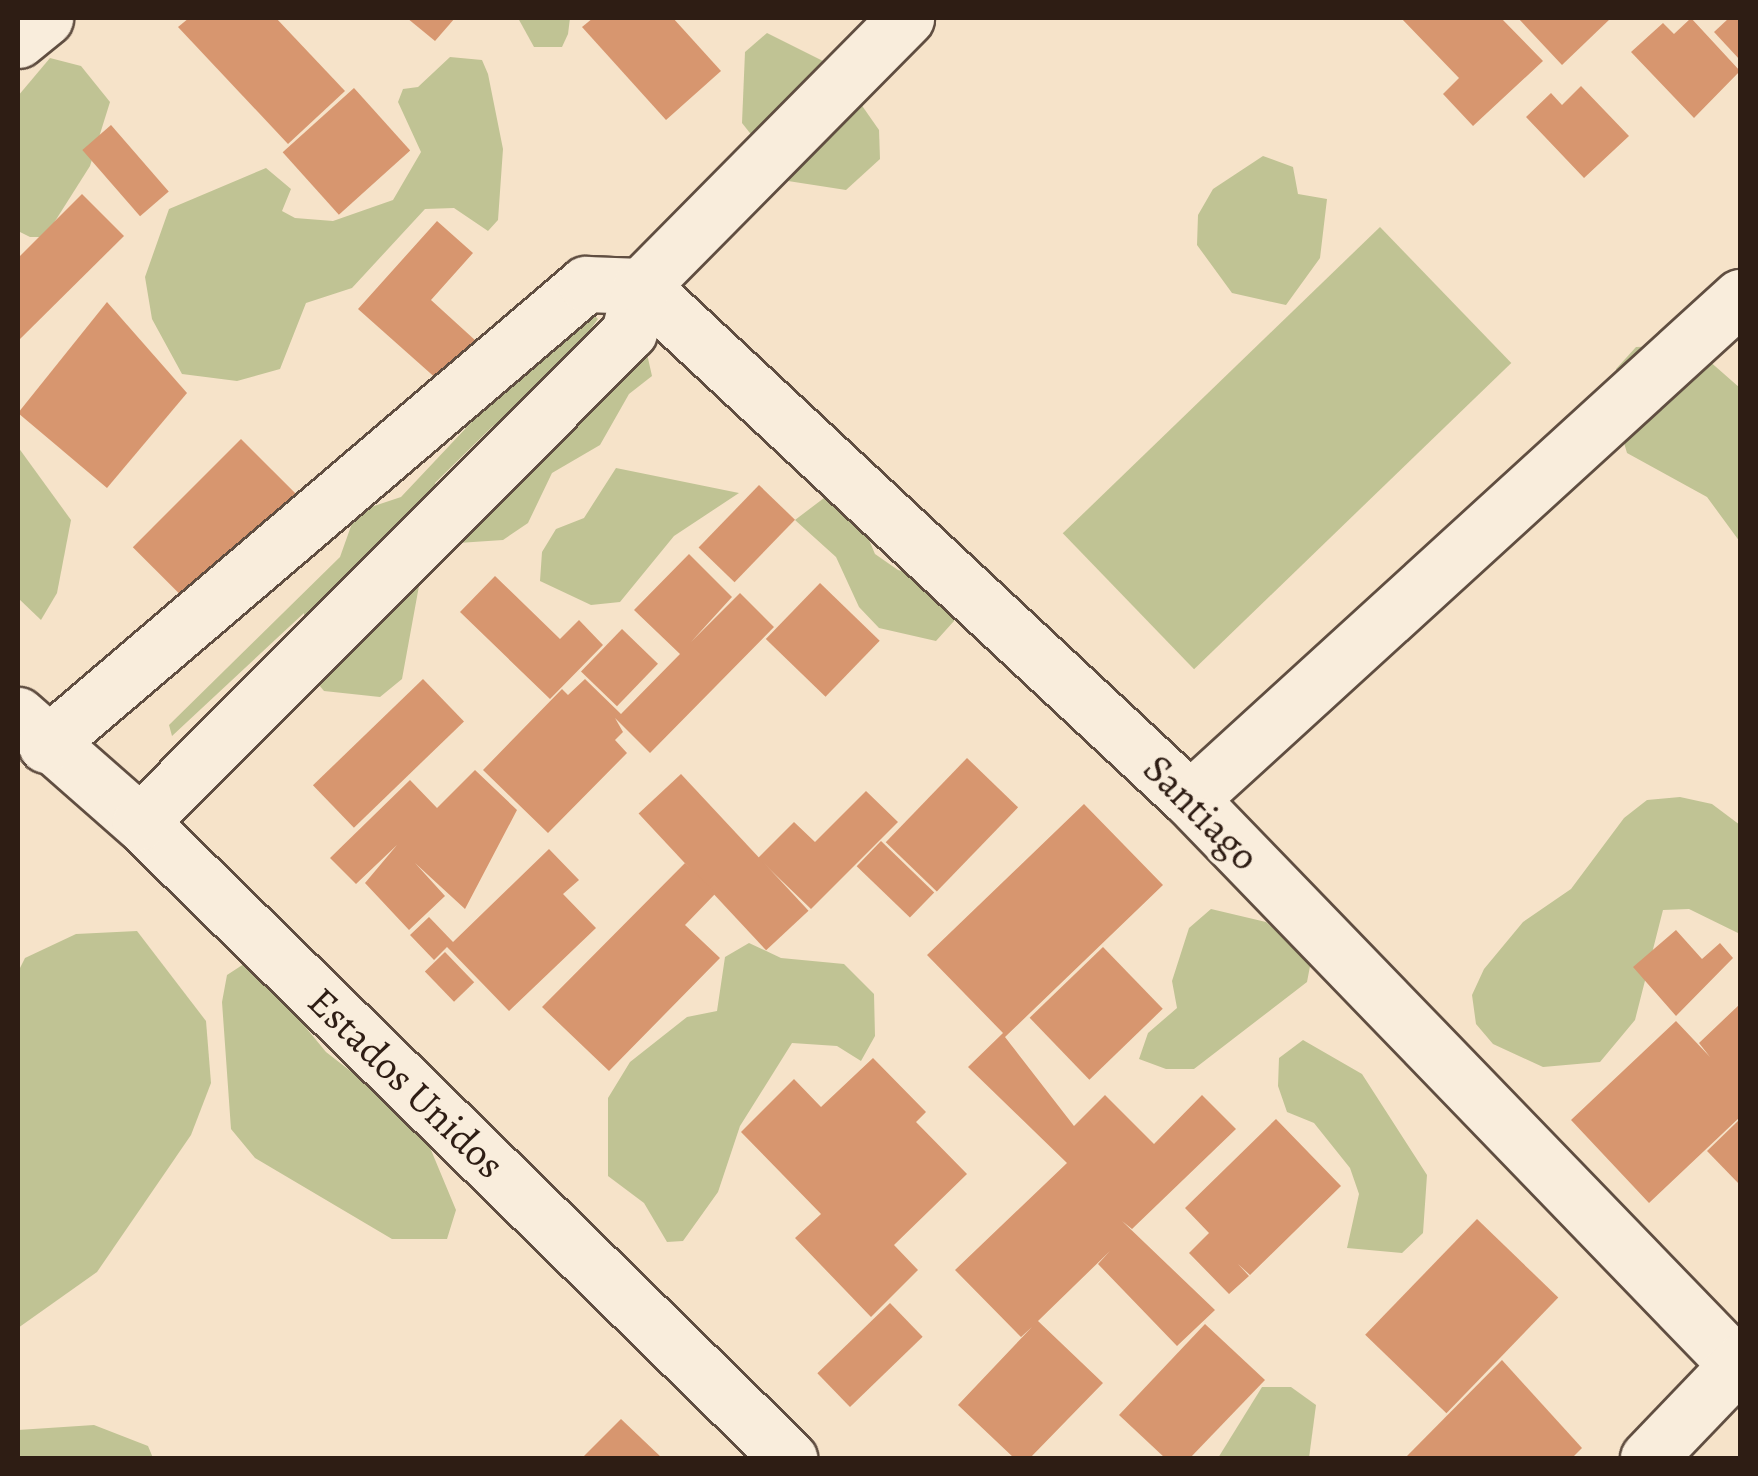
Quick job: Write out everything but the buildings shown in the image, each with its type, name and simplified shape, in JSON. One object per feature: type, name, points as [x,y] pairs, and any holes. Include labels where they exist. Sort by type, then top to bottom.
[{"type":"street","points":[[18,40],[45,18]]},
{"type":"street","points":[[140,822],[629,332],[640,286],[906,18]]},
{"type":"street","points":[[32,730],[586,284],[640,286]]},
{"type":"street","name":"Santiago","points":[[640,286],[1190,799],[1739,1364]]},
{"type":"street","points":[[1190,799],[1740,297]]},
{"type":"street","name":"Estados Unidos","points":[[32,730],[140,822],[789,1458]]},
{"type":"street","points":[[1648,1458],[1739,1364]]},
{"type":"green space","points":[[518,18],[570,18],[562,47],[534,47]]},
{"type":"green space","points":[[767,33],[835,67],[879,130],[880,159],[846,190],[788,181],[742,123],[745,52]]},
{"type":"green space","points":[[450,57],[482,60],[488,74],[503,149],[498,220],[488,231],[454,208],[425,209],[352,288],[306,303],[280,369],[237,381],[182,374],[152,319],[145,277],[169,209],[266,168],[291,189],[282,211],[295,218],[333,221],[393,200],[421,152],[398,102],[403,89],[418,87]]},
{"type":"green space","points":[[50,58],[81,66],[110,102],[90,166],[45,237],[30,237],[18,231],[18,96]]},
{"type":"green space","points":[[1263,156],[1293,167],[1298,194],[1327,199],[1320,258],[1286,305],[1232,293],[1197,245],[1198,215],[1213,189]]},
{"type":"green space","points":[[1380,227],[1511,363],[1194,669],[1063,533]]},
{"type":"green space","points":[[592,313],[598,319],[585,337],[645,345],[652,376],[629,394],[600,445],[552,473],[528,523],[503,540],[443,544],[423,564],[402,679],[380,697],[324,691],[304,667],[304,613],[172,736],[169,725],[340,557],[356,512],[401,497],[516,375]],"holes":[[[494,425],[462,473],[435,484]]]},
{"type":"green space","points":[[1691,345],[1740,388],[1740,542],[1707,497],[1627,453],[1619,426],[1616,369],[1636,347]]},
{"type":"green space","points":[[18,447],[71,520],[57,593],[41,620],[18,598]]},
{"type":"green space","points":[[616,468],[739,493],[674,536],[620,602],[591,605],[540,581],[542,552],[556,529],[584,518]]},
{"type":"green space","points":[[824,498],[853,502],[875,554],[898,570],[958,586],[954,621],[936,641],[879,628],[859,607],[836,557],[795,520]]},
{"type":"green space","points":[[1680,797],[1712,804],[1740,825],[1740,934],[1689,909],[1663,910],[1635,1020],[1600,1062],[1543,1067],[1493,1044],[1476,1024],[1472,995],[1484,969],[1523,922],[1571,889],[1624,818],[1647,800]]},
{"type":"green space","points":[[1211,909],[1266,922],[1311,961],[1307,982],[1194,1069],[1166,1069],[1139,1059],[1148,1033],[1177,1008],[1172,981],[1189,928]]},
{"type":"green space","points":[[137,931],[206,1021],[211,1083],[191,1135],[97,1272],[18,1328],[18,972],[25,958],[76,934]]},
{"type":"green space","points":[[749,943],[781,958],[844,964],[874,994],[875,1036],[861,1061],[837,1046],[792,1043],[740,1126],[718,1192],[683,1241],[667,1242],[644,1203],[608,1176],[608,1098],[630,1062],[687,1017],[717,1011],[725,957]]},
{"type":"green space","points":[[250,960],[326,1052],[421,1126],[456,1210],[447,1239],[392,1239],[255,1158],[231,1129],[222,1002],[227,975]]},
{"type":"green space","points":[[1303,1040],[1362,1074],[1427,1175],[1423,1233],[1402,1253],[1347,1248],[1359,1194],[1350,1168],[1314,1123],[1287,1112],[1278,1086],[1279,1058]]},
{"type":"green space","points":[[1262,1387],[1291,1387],[1316,1405],[1309,1458],[1218,1458]]},
{"type":"green space","points":[[94,1425],[148,1446],[153,1458],[18,1458],[18,1430]]}]
